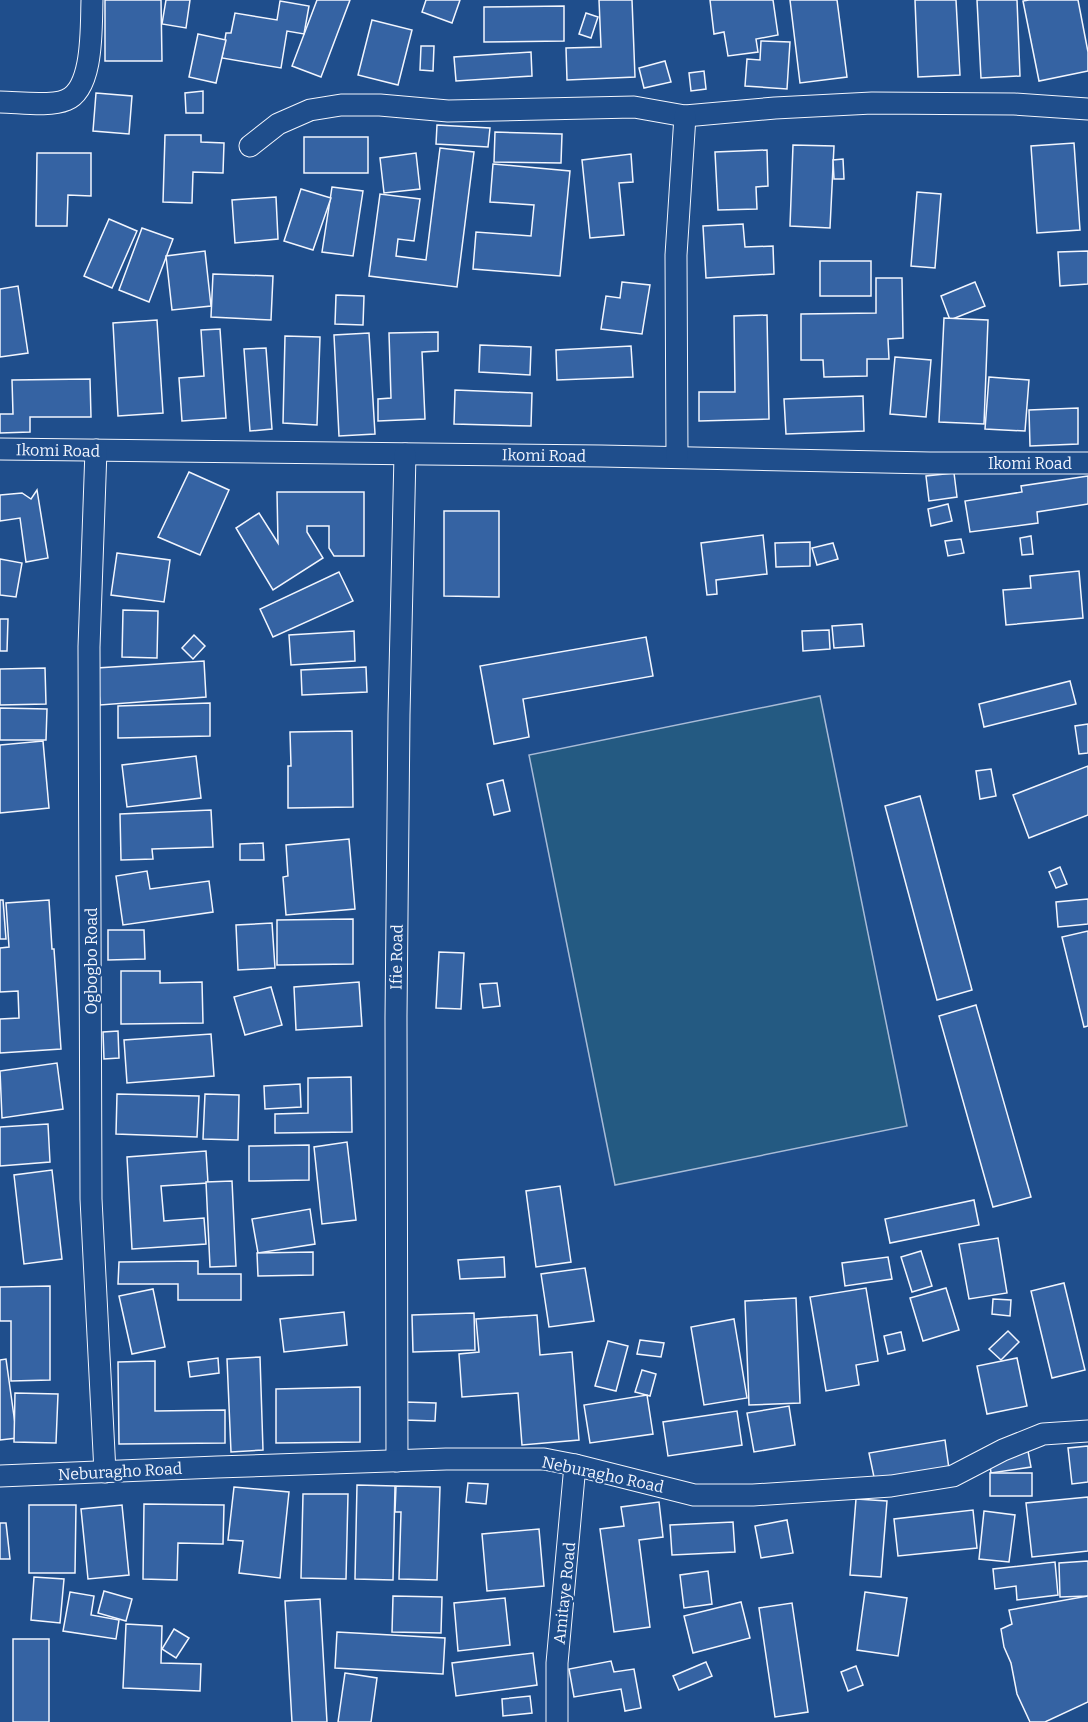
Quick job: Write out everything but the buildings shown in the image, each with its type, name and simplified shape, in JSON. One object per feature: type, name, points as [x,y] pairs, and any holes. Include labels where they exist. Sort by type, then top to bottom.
[{"type":"street","points":[[0,102],[55,102],[65,101],[74,95],[84,80],[88,63],[92,0]]},
{"type":"street","points":[[250,146],[278,124],[310,110],[341,105],[380,105],[448,111],[634,107],[686,116],[872,103],[1014,104],[1088,109]]},
{"type":"street","points":[[677,457],[676,255],[686,116]]},
{"type":"street","name":"Ikomi Road","points":[[0,449],[677,457],[930,463],[1088,463]]},
{"type":"street","name":"Ogbogbo Road","points":[[96,450],[89,647],[91,1187],[105,1472]]},
{"type":"street","name":"Ifie Road","points":[[397,1461],[396,1017],[399,715],[405,454]]},
{"type":"street","name":"Neburagho Road","points":[[0,1476],[397,1461],[544,1459],[694,1495],[753,1495],[891,1486],[953,1476],[1003,1450],[1043,1434],[1088,1431]]},
{"type":"street","name":"Amitaye Road","points":[[557,1722],[557,1663],[575,1465]]},
{"type":"shaded area","points":[[820,696],[907,1126],[615,1185],[529,755]]}]
